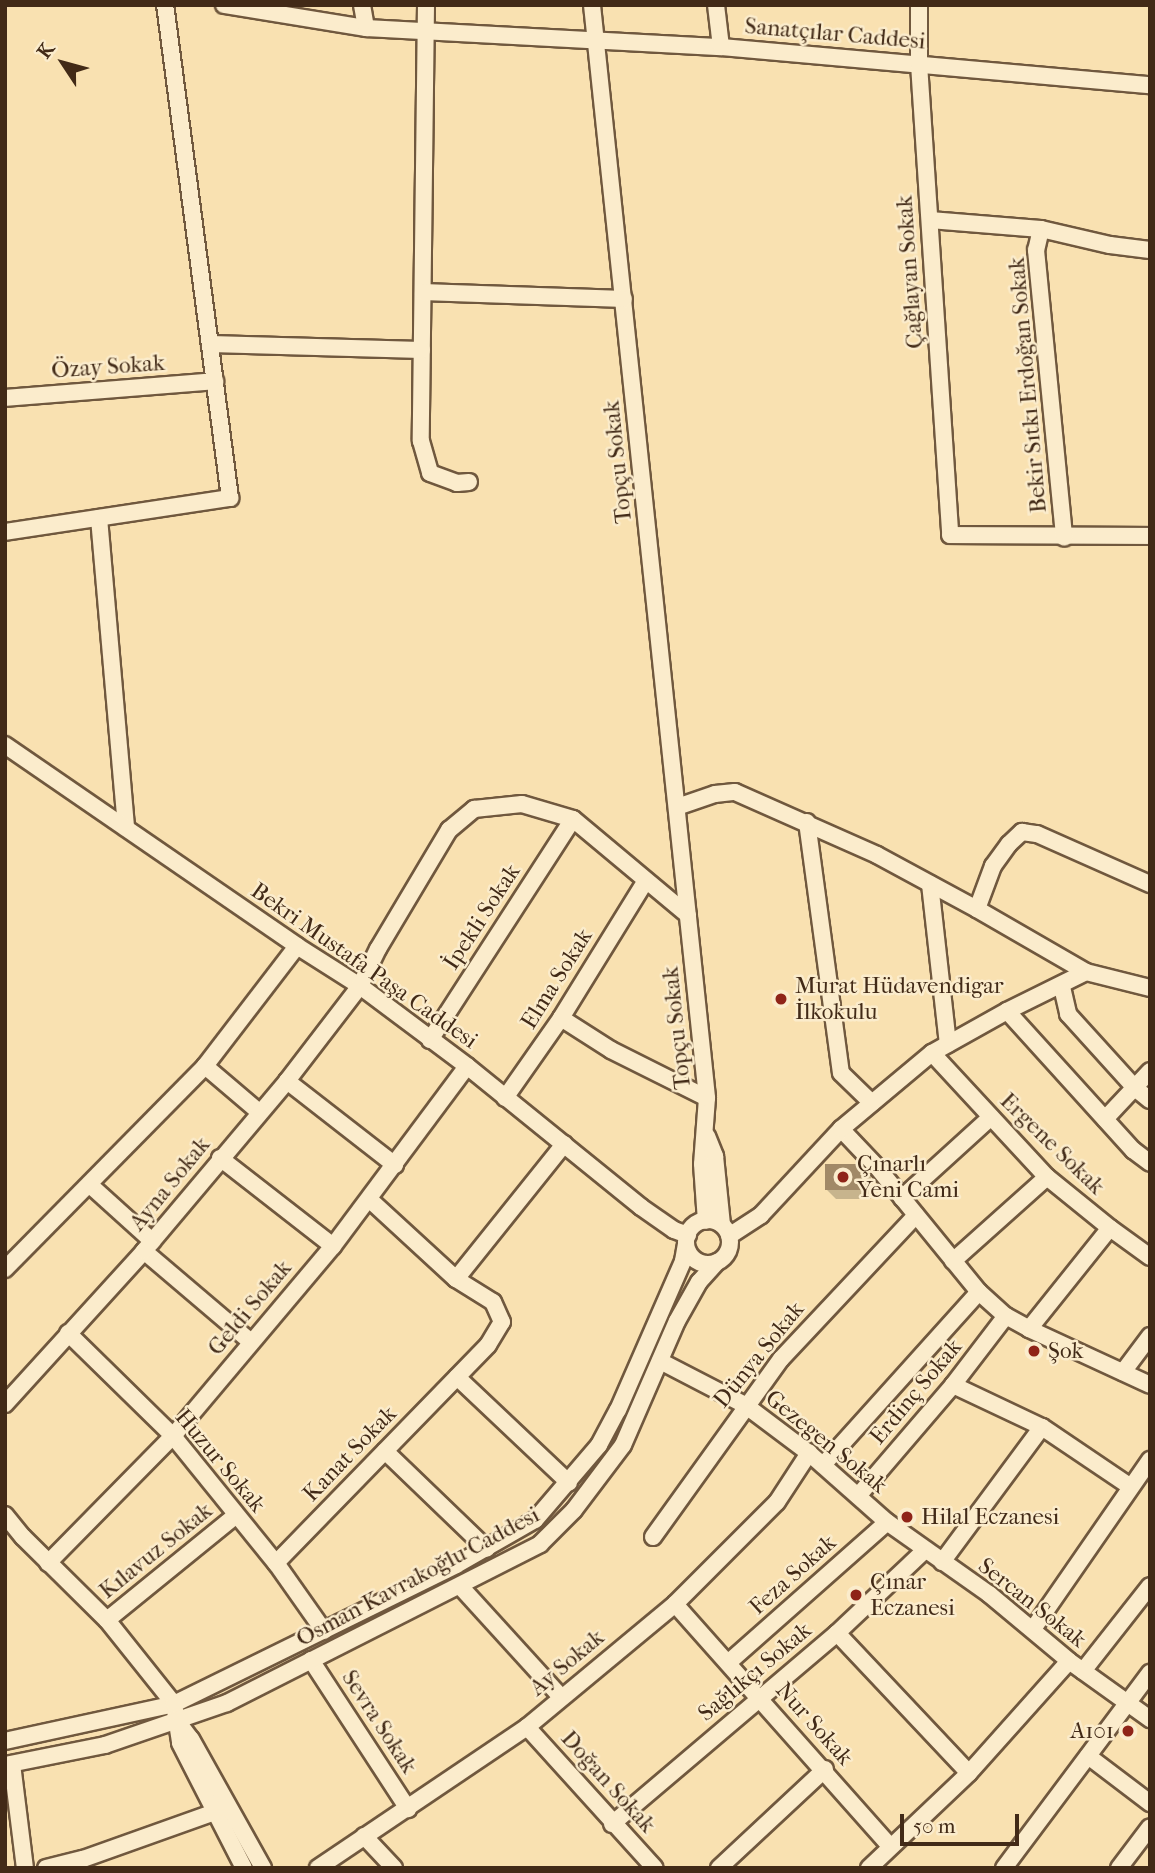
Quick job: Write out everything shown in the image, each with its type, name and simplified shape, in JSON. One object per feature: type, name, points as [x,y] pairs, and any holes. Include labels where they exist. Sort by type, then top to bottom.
[{"type":"street","points":[[5,532],[230,498],[166,5]]},
{"type":"street","name":"Sanatçılar Caddesi","points":[[224,5],[366,28],[721,47],[1150,85]]},
{"type":"street","points":[[362,5],[366,28]]},
{"type":"street","points":[[426,5],[421,441],[430,473],[457,483],[469,482]]},
{"type":"street","name":"Topçu Sokak","points":[[592,5],[708,1098],[707,1136],[702,1164],[719,1227]]},
{"type":"street","points":[[716,5],[721,47]]},
{"type":"street","name":"Çağlayan Sokak","points":[[919,5],[919,64],[950,535],[1064,538]]},
{"type":"street","points":[[930,220],[1041,229],[1110,245],[1150,250]]},
{"type":"street","name":"Bekir Sıtkı Erdoğan Sokak","points":[[1041,229],[1036,250],[1064,538]]},
{"type":"street","points":[[423,292],[624,299]]},
{"type":"street","points":[[210,344],[422,350]]},
{"type":"street","name":"Özay Sokak","points":[[5,398],[215,382]]},
{"type":"street","points":[[99,518],[126,828]]},
{"type":"street","points":[[1064,538],[1150,536]]},
{"type":"street","name":"Bekri Mustafa Paşa Caddesi","points":[[5,745],[297,946],[360,986],[467,1066],[641,1208],[687,1240]]},
{"type":"street","points":[[677,807],[715,794],[735,792],[807,822],[930,884],[1086,972],[1150,988]]},
{"type":"street","name":"Ayna Sokak","points":[[5,1404],[148,1246],[287,1080],[360,986],[378,949],[449,830],[474,809],[522,804],[573,819]]},
{"type":"street","points":[[573,819],[645,882],[688,915]]},
{"type":"street","name":"İpekli Sokak","points":[[430,1040],[573,819]]},
{"type":"street","points":[[807,822],[841,1073],[872,1103]]},
{"type":"street","points":[[977,909],[993,866],[1009,844],[1022,832],[1037,834],[1150,884]]},
{"type":"street","name":"Elma Sokak","points":[[505,1098],[561,1018],[645,882]]},
{"type":"street","points":[[930,884],[948,1044]]},
{"type":"street","points":[[5,1269],[205,1066],[297,946]]},
{"type":"street","name":"Osman Kavrakoğlu Caddesi","points":[[5,1741],[174,1704],[487,1549],[535,1520],[599,1445],[618,1410],[683,1261],[687,1240],[695,1225],[719,1227],[761,1215],[841,1129],[932,1053],[1007,1011],[1062,987],[1086,972]]},
{"type":"street","points":[[1062,987],[1068,1014],[1135,1088],[1150,1100]]},
{"type":"street","points":[[1007,1011],[1105,1119],[1150,1163]]},
{"type":"street","points":[[561,1018],[611,1050],[708,1098]]},
{"type":"street","name":"Ergene Sokak","points":[[932,1053],[1047,1177],[1110,1228],[1150,1256]]},
{"type":"street","points":[[205,1066],[259,1112]]},
{"type":"street","name":"Geldi Sokak","points":[[48,1563],[173,1436],[333,1246],[467,1066]]},
{"type":"street","points":[[1105,1119],[1150,1071]]},
{"type":"street","points":[[287,1080],[395,1165]]},
{"type":"street","points":[[902,1198],[991,1116]]},
{"type":"street","points":[[841,1129],[979,1292],[1006,1316],[1150,1385]]},
{"type":"street","points":[[369,1199],[456,1279],[564,1144]]},
{"type":"street","points":[[220,1158],[333,1246]]},
{"type":"street","points":[[953,1261],[1047,1177]]},
{"type":"street","points":[[90,1185],[148,1246],[251,1342]]},
{"type":"street","name":"Dünya Sokak","points":[[653,1537],[745,1405],[781,1359],[916,1215]]},
{"type":"street","name":"Osman Kavrakoğlu Caddesi","points":[[9,1764],[104,1745],[227,1703],[540,1544],[558,1529],[623,1444],[699,1282],[729,1251],[719,1227]]},
{"type":"street","points":[[1029,1329],[1110,1228]]},
{"type":"street","points":[[687,1240],[698,1262],[717,1262]]},
{"type":"street","name":"Kanat Sokak","points":[[276,1563],[488,1345],[502,1322],[493,1302],[456,1279]]},
{"type":"street","points":[[823,1465],[979,1292]]},
{"type":"street","name":"Erdinç Sokak","points":[[858,1496],[953,1385],[1006,1316]]},
{"type":"street","name":"Huzur Sokak","points":[[68,1333],[173,1436],[235,1516],[276,1563],[324,1631]]},
{"type":"street","points":[[1123,1372],[1150,1336]]},
{"type":"street","name":"Gezegen Sokak","points":[[660,1361],[745,1405],[809,1453],[887,1522]]},
{"type":"street","points":[[457,1377],[569,1483]]},
{"type":"street","points":[[953,1385],[1042,1427],[1131,1487]]},
{"type":"street","points":[[942,1562],[1042,1427]]},
{"type":"street","points":[[385,1451],[487,1549]]},
{"type":"street","name":"Ay Sokak","points":[[317,1868],[408,1810],[527,1727],[675,1604],[777,1502],[809,1453]]},
{"type":"street","points":[[1033,1629],[1150,1460]]},
{"type":"street","points":[[5,1515],[48,1563],[107,1620],[174,1704],[180,1743],[244,1868]]},
{"type":"street","name":"Kılavuz Sokak","points":[[107,1620],[235,1516]]},
{"type":"street","name":"Sercan Sokak","points":[[887,1522],[1033,1629],[1069,1661],[1150,1719]]},
{"type":"street","name":"Feza Sokak","points":[[729,1662],[887,1522]]},
{"type":"street","name":"Sağlıkçı Sokak","points":[[612,1824],[836,1633],[924,1550]]},
{"type":"street","name":"Doğan Sokak","points":[[460,1586],[561,1697]]},
{"type":"street","points":[[1083,1671],[1150,1586]]},
{"type":"street","name":"Nur Sokak","points":[[675,1604],[825,1769],[889,1845]]},
{"type":"street","points":[[836,1633],[969,1773]]},
{"type":"street","name":"Sevra Sokak","points":[[311,1660],[408,1810]]},
{"type":"street","points":[[869,1868],[889,1845],[969,1773],[1069,1661]]},
{"type":"street","points":[[1005,1868],[1150,1673]]},
{"type":"street","points":[[177,1721],[191,1739],[263,1868]]},
{"type":"street","name":"Doğan Sokak","points":[[527,1727],[650,1866]]},
{"type":"street","points":[[1088,1756],[1150,1803]]},
{"type":"street","points":[[9,1764],[25,1868]]},
{"type":"street","points":[[719,1868],[825,1769]]},
{"type":"street","points":[[46,1868],[83,1859],[215,1812]]},
{"type":"street","points":[[1119,1868],[1150,1827]]},
{"type":"street","points":[[364,1836],[394,1868]]},
{"type":"building","name":"Çınarlı Yeni Cami","points":[[825,1164],[862,1164],[862,1190],[825,1190]]},
{"type":"place","name":"Murat Hüdavendigar İlkokulu","points":[[781,999]]},
{"type":"place","name":"Çınarlı Yeni Cami","points":[[843,1177]]},
{"type":"place","name":"Şok","points":[[1034,1351]]},
{"type":"place","name":"Hilal Eczanesi","points":[[907,1517]]},
{"type":"place","name":"Çınar Eczanesi","points":[[856,1595]]},
{"type":"place","name":"A101","points":[[1128,1731]]}]
